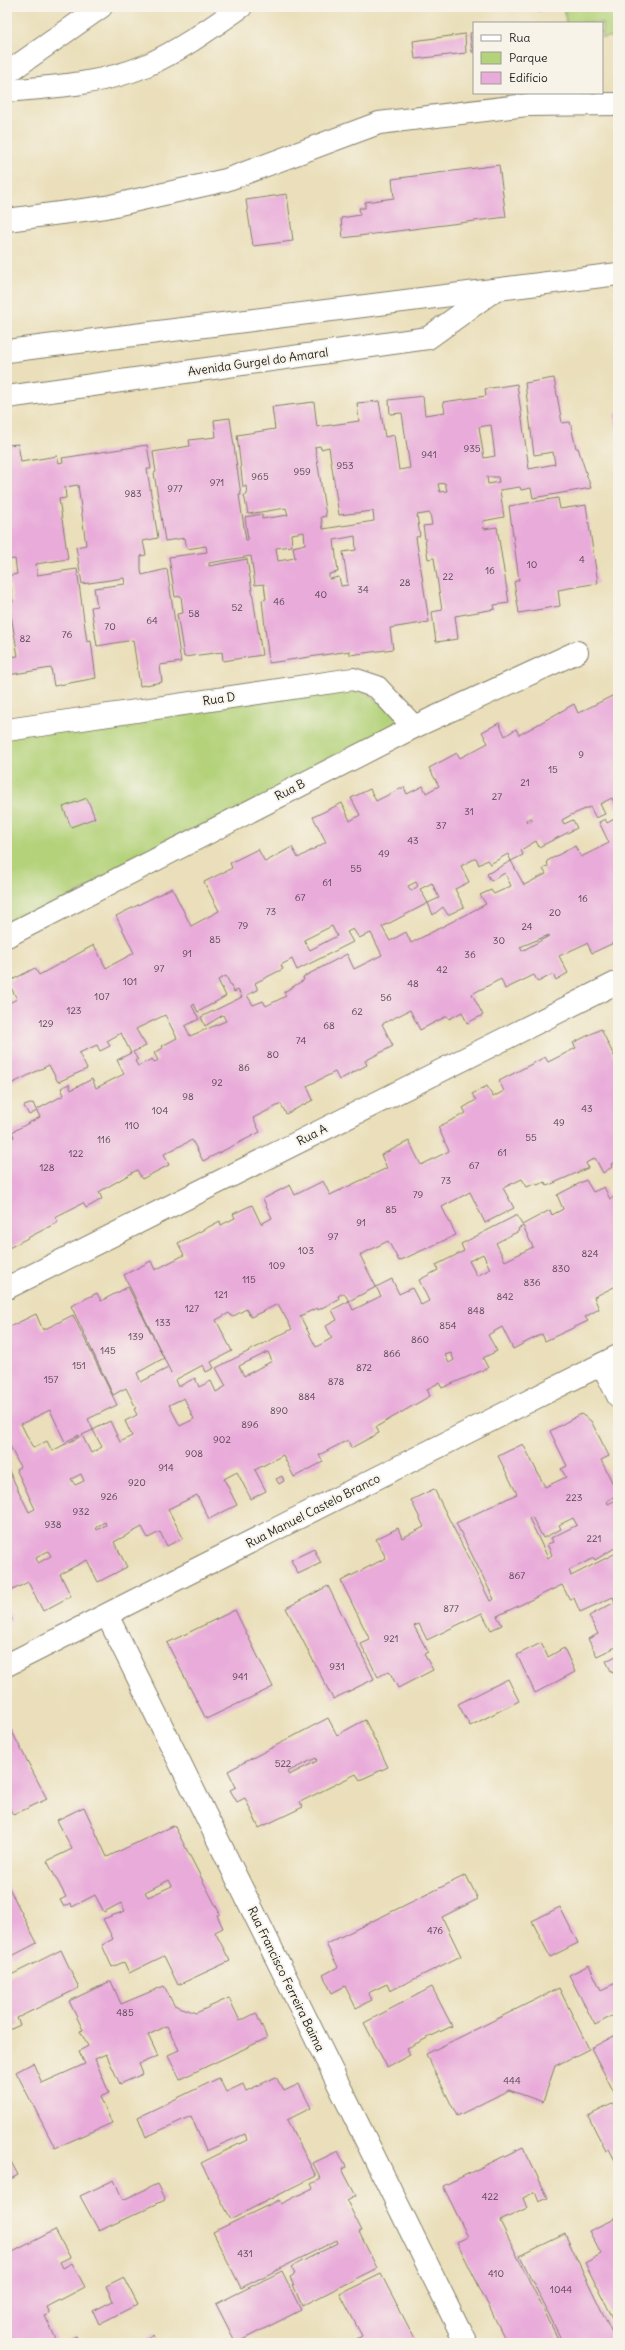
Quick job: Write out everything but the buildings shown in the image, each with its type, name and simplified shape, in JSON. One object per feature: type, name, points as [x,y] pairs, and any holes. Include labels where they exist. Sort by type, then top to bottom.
[{"type":"street","points":[[7,73],[101,7]]},
{"type":"street","points":[[7,91],[62,87],[116,75],[145,66],[202,34],[241,7]]},
{"type":"street","points":[[7,220],[106,207],[226,180],[379,123],[527,105],[618,104]]},
{"type":"street","name":"Avenida Gurgel do Amaral","points":[[7,351],[618,274]]},
{"type":"street","name":"Avenida Gurgel do Amaral","points":[[7,397],[428,338],[494,290]]},
{"type":"street","name":"Rua B","points":[[7,936],[414,727],[577,652]]},
{"type":"street","name":"Rua D","points":[[7,730],[353,679],[377,687],[414,727]]},
{"type":"street","name":"Rua A","points":[[7,1288],[618,982]]},
{"type":"street","points":[[610,1360],[618,1396]]},
{"type":"street","name":"Rua Manuel Castelo Branco","points":[[7,1665],[610,1360]]},
{"type":"street","name":"Rua Francisco Ferreira Baima","points":[[107,1615],[466,2343]]},
{"type":"green space","points":[[564,7],[618,7],[618,36],[603,38],[603,22],[566,22]]},
{"type":"green space","points":[[353,682],[409,725],[7,929],[7,735]]}]
